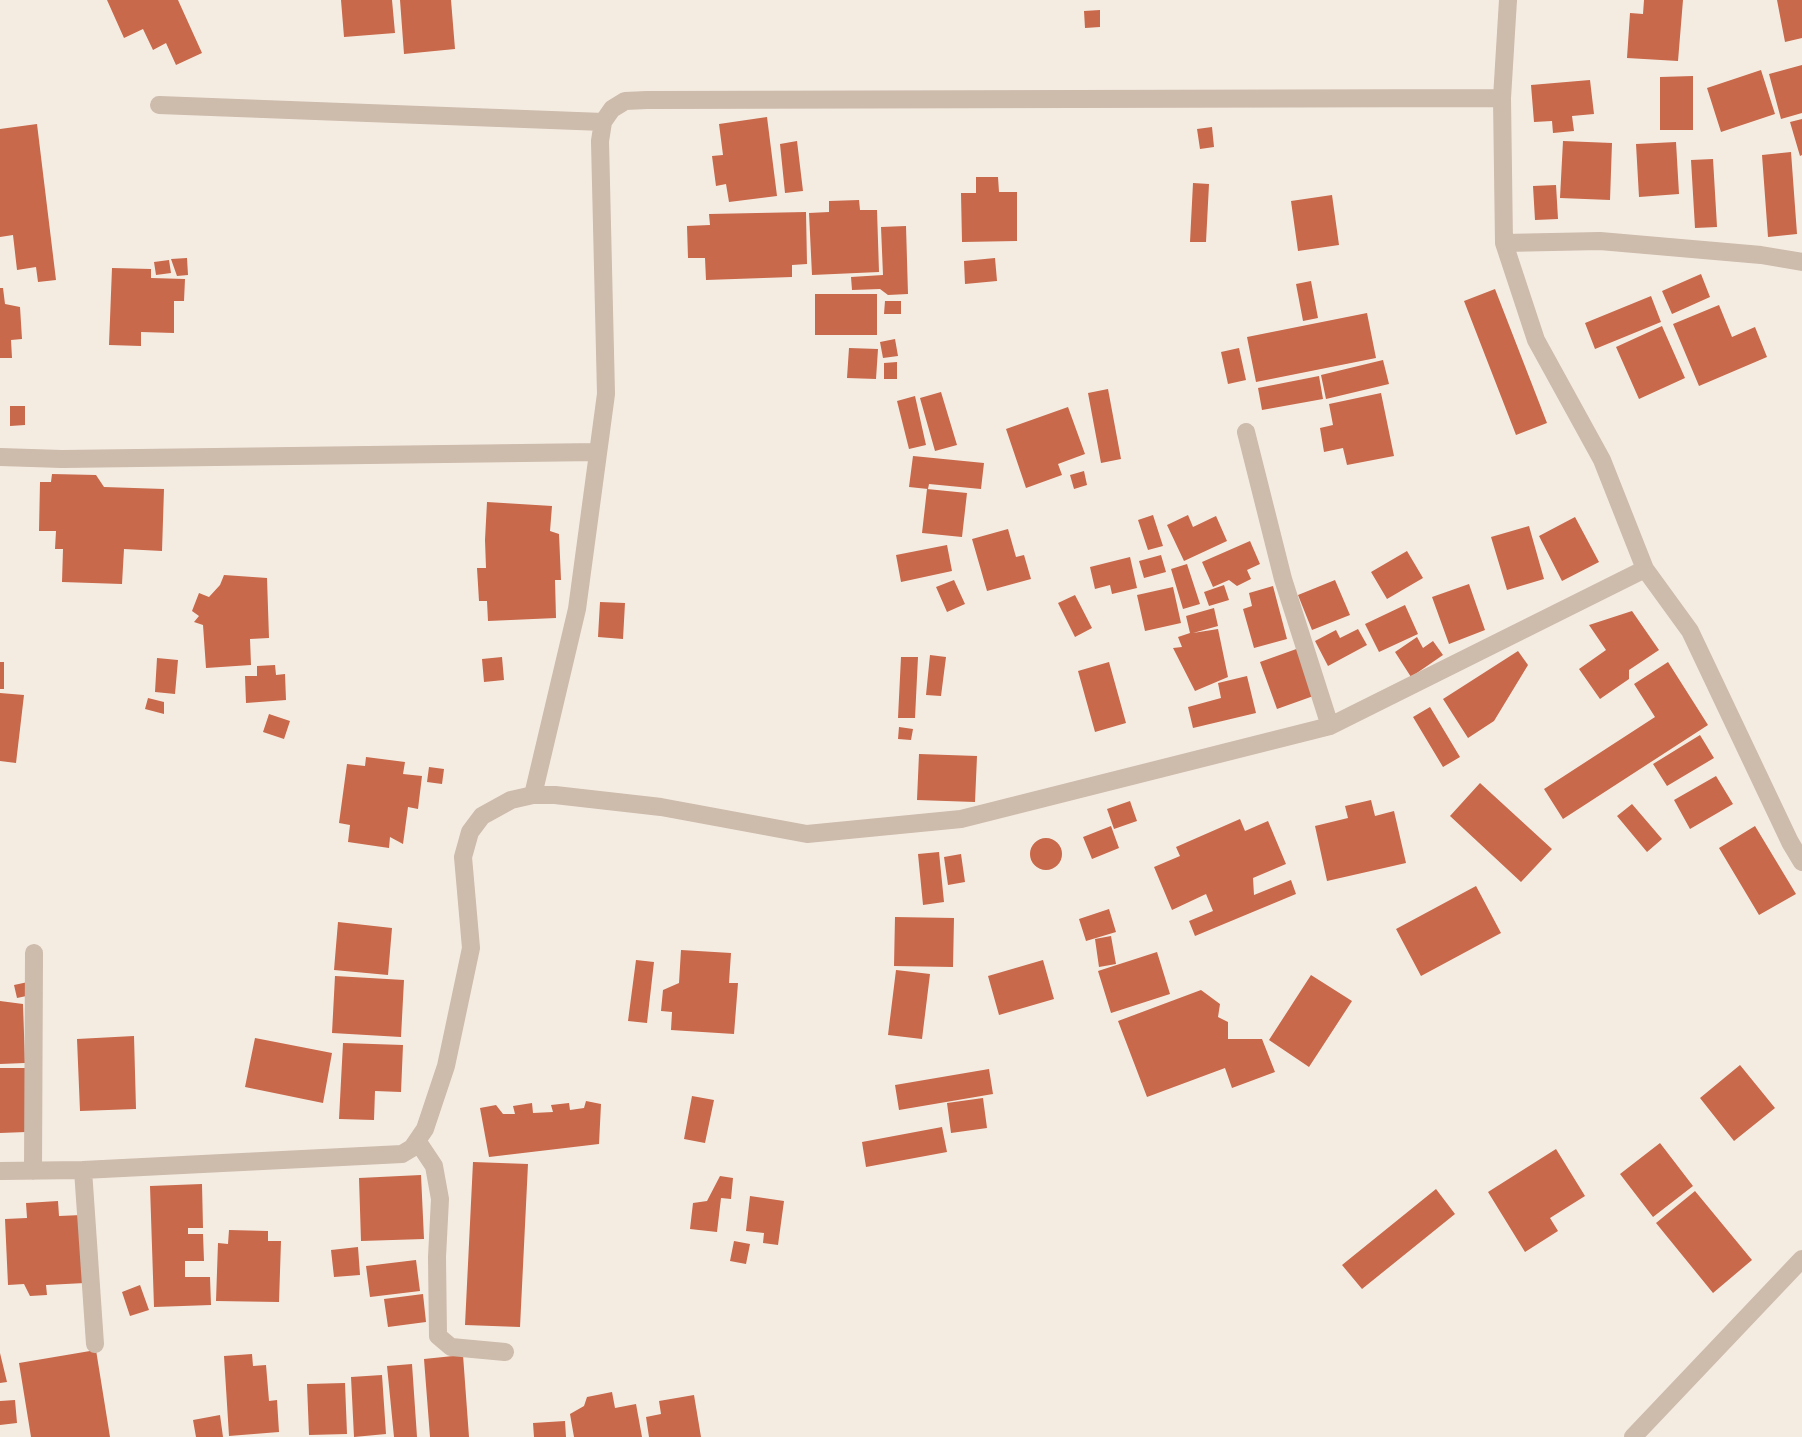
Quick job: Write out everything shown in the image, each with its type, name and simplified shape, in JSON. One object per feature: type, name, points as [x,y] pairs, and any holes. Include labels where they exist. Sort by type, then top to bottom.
[{"type":"street","points":[[1508,0],[1502,98],[1504,243],[1536,340],[1602,460],[1645,569],[1690,631],[1796,838],[1802,862]]},
{"type":"street","points":[[533,795],[577,609],[606,394],[600,141],[603,122],[612,109],[625,101],[648,100],[1502,98]]},
{"type":"street","points":[[159,105],[603,122]]},
{"type":"street","points":[[1504,243],[1600,240],[1761,255],[1802,262]]},
{"type":"street","points":[[1246,432],[1283,579],[1330,726]]},
{"type":"street","points":[[0,457],[62,459],[598,452]]},
{"type":"street","points":[[0,1171],[83,1170],[402,1154],[418,1142],[425,1129],[446,1066],[471,948],[463,857],[470,832],[482,816],[511,800],[533,795],[555,795],[661,807],[807,834],[961,819],[1330,726],[1645,569]]},
{"type":"street","points":[[33,1171],[34,953]]},
{"type":"street","points":[[418,1142],[435,1166],[440,1199],[437,1257],[438,1336],[451,1347],[505,1352]]},
{"type":"street","points":[[83,1170],[95,1344]]},
{"type":"street","points":[[1633,1437],[1802,1259]]},
{"type":"building","points":[[107,0],[178,0],[202,53],[176,65],[166,43],[153,50],[143,29],[124,38]]},
{"type":"building","points":[[341,0],[392,0],[395,33],[344,37]]},
{"type":"building","points":[[400,0],[451,0],[455,49],[404,54]]},
{"type":"building","points":[[1644,0],[1683,0],[1678,61],[1627,58],[1630,13],[1643,14]]},
{"type":"building","points":[[1777,0],[1802,0],[1802,38],[1785,42]]},
{"type":"building","points":[[1100,10],[1100,27],[1085,28],[1084,11]]},
{"type":"building","points":[[1802,65],[1802,113],[1781,119],[1769,74]]},
{"type":"building","points":[[1761,70],[1775,114],[1721,132],[1707,88]]},
{"type":"building","points":[[1693,76],[1693,130],[1660,130],[1660,77]]},
{"type":"building","points":[[1590,80],[1594,114],[1572,116],[1574,131],[1553,133],[1552,121],[1534,122],[1531,85]]},
{"type":"building","points":[[767,117],[777,196],[729,202],[726,184],[716,186],[712,156],[723,155],[719,124]]},
{"type":"building","points":[[1802,119],[1802,155],[1800,156],[1790,122]]},
{"type":"building","points":[[37,124],[56,280],[38,282],[36,267],[17,270],[13,235],[0,237],[0,129]]},
{"type":"building","points":[[1212,127],[1214,147],[1200,149],[1197,129]]},
{"type":"building","points":[[797,141],[803,191],[785,193],[780,144]]},
{"type":"building","points":[[1563,141],[1612,143],[1610,200],[1560,198]]},
{"type":"building","points":[[1676,142],[1679,194],[1639,197],[1636,144]]},
{"type":"building","points":[[1791,152],[1797,234],[1768,237],[1762,155]]},
{"type":"building","points":[[1713,159],[1717,227],[1695,228],[1691,160]]},
{"type":"building","points":[[976,177],[998,177],[999,192],[1017,192],[1017,241],[962,242],[961,193],[976,193]]},
{"type":"building","points":[[1193,183],[1209,184],[1206,242],[1190,242]]},
{"type":"building","points":[[1556,185],[1558,219],[1535,220],[1533,186]]},
{"type":"building","points":[[1332,195],[1339,245],[1298,251],[1291,201]]},
{"type":"building","points":[[859,200],[860,210],[877,210],[879,272],[812,275],[809,213],[829,212],[829,201]]},
{"type":"building","points":[[806,212],[807,264],[792,265],[792,277],[706,280],[705,258],[688,258],[687,226],[710,225],[709,214]]},
{"type":"building","points":[[906,226],[908,294],[888,295],[880,289],[852,290],[851,277],[883,275],[881,227]]},
{"type":"building","points":[[187,258],[188,275],[177,276],[171,259]]},
{"type":"building","points":[[995,258],[997,281],[965,284],[964,261]]},
{"type":"building","points":[[169,260],[171,273],[156,275],[154,262]]},
{"type":"building","points":[[112,268],[151,269],[151,278],[185,279],[184,301],[174,301],[174,333],[141,332],[141,346],[109,345]]},
{"type":"building","points":[[1701,274],[1710,297],[1672,314],[1662,291]]},
{"type":"building","points":[[1311,281],[1318,318],[1303,321],[1296,284]]},
{"type":"building","points":[[0,288],[3,288],[5,304],[20,307],[22,339],[11,340],[12,358],[0,358]]},
{"type":"building","points":[[1495,289],[1547,423],[1516,435],[1464,301]]},
{"type":"building","points":[[815,294],[877,294],[877,335],[815,335]]},
{"type":"building","points":[[1651,296],[1661,322],[1595,349],[1585,323]]},
{"type":"building","points":[[885,301],[901,301],[901,314],[884,314]]},
{"type":"building","points":[[1719,305],[1732,337],[1755,327],[1767,357],[1699,386],[1673,324]]},
{"type":"building","points":[[1367,313],[1376,358],[1256,382],[1247,337]]},
{"type":"building","points":[[1662,326],[1685,378],[1639,399],[1616,347]]},
{"type":"building","points":[[895,339],[898,356],[883,358],[880,342]]},
{"type":"building","points":[[849,348],[878,349],[876,379],[847,378]]},
{"type":"building","points":[[1239,348],[1246,380],[1228,384],[1221,352]]},
{"type":"building","points":[[1383,360],[1389,384],[1326,399],[1321,375]]},
{"type":"building","points":[[897,362],[897,379],[884,379],[884,363]]},
{"type":"building","points":[[1319,376],[1323,399],[1262,410],[1258,388]]},
{"type":"building","points":[[1108,389],[1121,459],[1101,463],[1088,393]]},
{"type":"building","points":[[941,392],[957,445],[935,451],[920,398]]},
{"type":"building","points":[[1381,393],[1394,456],[1347,465],[1343,448],[1324,452],[1320,428],[1333,425],[1329,404]]},
{"type":"building","points":[[915,396],[926,445],[909,449],[897,401]]},
{"type":"building","points":[[10,406],[25,406],[25,425],[10,426]]},
{"type":"building","points":[[1068,407],[1085,454],[1058,464],[1062,475],[1026,488],[1006,429]]},
{"type":"building","points":[[913,456],[984,463],[981,489],[929,484],[928,489],[909,487]]},
{"type":"building","points":[[1084,471],[1087,485],[1074,489],[1070,475]]},
{"type":"building","points":[[52,474],[96,475],[104,487],[164,489],[162,551],[124,549],[122,584],[62,582],[63,549],[55,549],[56,531],[39,531],[40,482],[51,482]]},
{"type":"building","points":[[927,489],[967,493],[962,537],[922,533]]},
{"type":"building","points":[[487,502],[552,506],[550,531],[559,534],[561,580],[555,580],[556,618],[488,621],[487,601],[479,601],[477,568],[486,568]]},
{"type":"building","points":[[1153,515],[1163,546],[1148,550],[1138,520]]},
{"type":"building","points":[[1188,515],[1193,527],[1216,516],[1227,541],[1184,561],[1167,525]]},
{"type":"building","points":[[1575,517],[1599,562],[1562,581],[1539,536]]},
{"type":"building","points":[[1529,526],[1544,579],[1507,590],[1491,537]]},
{"type":"building","points":[[1008,529],[1016,557],[1024,555],[1031,579],[987,591],[972,539]]},
{"type":"building","points":[[1250,541],[1260,564],[1247,570],[1251,579],[1237,586],[1229,580],[1213,587],[1202,562]]},
{"type":"building","points":[[947,545],[952,571],[901,582],[896,555]]},
{"type":"building","points":[[1407,551],[1423,578],[1387,599],[1371,572]]},
{"type":"building","points":[[1161,555],[1166,572],[1144,578],[1139,561]]},
{"type":"building","points":[[1130,557],[1137,588],[1112,594],[1110,585],[1095,589],[1090,567]]},
{"type":"building","points":[[1187,564],[1200,604],[1183,609],[1171,569]]},
{"type":"building","points":[[224,575],[267,578],[269,638],[250,639],[251,665],[206,668],[203,625],[194,622],[199,616],[192,611],[199,593],[209,597],[220,585]]},
{"type":"building","points":[[954,580],[965,604],[947,612],[936,587]]},
{"type":"building","points":[[1335,580],[1350,615],[1312,630],[1298,595]]},
{"type":"building","points":[[1469,584],[1485,630],[1449,644],[1432,597]]},
{"type":"building","points":[[1224,585],[1229,600],[1209,606],[1204,592]]},
{"type":"building","points":[[1273,586],[1287,639],[1254,648],[1243,609],[1252,606],[1249,593]]},
{"type":"building","points":[[1173,587],[1181,623],[1145,631],[1137,595]]},
{"type":"building","points":[[1075,595],[1092,628],[1075,637],[1058,603]]},
{"type":"building","points":[[600,602],[625,603],[623,639],[598,637]]},
{"type":"building","points":[[1405,605],[1418,634],[1379,652],[1365,624]]},
{"type":"building","points":[[1214,608],[1218,626],[1193,633],[1218,629],[1228,677],[1195,691],[1173,648],[1182,647],[1178,637],[1190,633],[1186,616]]},
{"type":"building","points":[[1632,611],[1659,650],[1629,670],[1629,679],[1600,699],[1579,669],[1606,650],[1589,625]]},
{"type":"building","points":[[1358,629],[1367,645],[1328,666],[1315,641],[1336,630],[1340,638]]},
{"type":"building","points":[[1417,637],[1423,648],[1433,641],[1443,655],[1411,677],[1395,652]]},
{"type":"building","points":[[1302,647],[1319,694],[1277,709],[1260,662]]},
{"type":"building","points":[[1518,651],[1528,665],[1494,721],[1468,738],[1443,699]]},
{"type":"building","points":[[930,655],[946,657],[941,696],[926,695]]},
{"type":"building","points":[[502,657],[504,680],[484,682],[482,659]]},
{"type":"building","points":[[901,657],[918,657],[915,718],[898,718]]},
{"type":"building","points":[[157,658],[178,660],[175,694],[155,692]]},
{"type":"building","points":[[0,662],[4,662],[4,689],[0,689]]},
{"type":"building","points":[[1109,662],[1126,723],[1095,732],[1078,671]]},
{"type":"building","points":[[1668,662],[1708,725],[1563,819],[1544,789],[1655,717],[1634,684]]},
{"type":"building","points":[[275,665],[276,675],[285,674],[286,700],[246,703],[245,676],[257,676],[257,666]]},
{"type":"building","points":[[1247,676],[1256,713],[1193,728],[1188,707],[1221,698],[1218,683]]},
{"type":"building","points":[[0,693],[24,695],[16,763],[0,761]]},
{"type":"building","points":[[148,698],[164,702],[164,714],[145,709]]},
{"type":"building","points":[[1430,707],[1460,757],[1443,767],[1413,717]]},
{"type":"building","points":[[269,714],[290,721],[284,739],[263,732]]},
{"type":"building","points":[[899,727],[913,729],[911,740],[898,739]]},
{"type":"building","points":[[1700,735],[1714,758],[1667,786],[1653,764]]},
{"type":"building","points":[[919,754],[977,756],[975,802],[917,800]]},
{"type":"building","points":[[366,757],[405,762],[403,774],[422,776],[418,809],[408,807],[403,844],[390,837],[389,848],[348,842],[350,825],[339,823],[347,764],[365,766]]},
{"type":"building","points":[[429,767],[444,769],[442,784],[427,782]]},
{"type":"building","points":[[1716,776],[1733,804],[1690,829],[1674,800]]},
{"type":"building","points":[[1480,783],[1552,849],[1521,882],[1450,816]]},
{"type":"building","points":[[1371,800],[1375,816],[1394,811],[1406,863],[1327,881],[1315,826],[1348,818],[1345,806]]},
{"type":"building","points":[[1130,801],[1137,821],[1114,829],[1107,809]]},
{"type":"building","points":[[1632,804],[1662,839],[1647,852],[1617,816]]},
{"type":"building","points":[[1240,819],[1245,831],[1268,821],[1286,864],[1253,878],[1254,895],[1291,880],[1296,894],[1195,936],[1189,921],[1213,911],[1206,894],[1172,910],[1154,867],[1180,856],[1176,847]]},
{"type":"building","points":[[1111,826],[1119,848],[1092,859],[1083,837]]},
{"type":"building","points":[[1755,826],[1796,894],[1759,915],[1719,848]]},
{"type":"building","points":[[1046,838],[1057,843],[1062,854],[1057,865],[1046,870],[1035,865],[1030,854],[1035,843]]},
{"type":"building","points":[[939,852],[944,902],[923,905],[918,854]]},
{"type":"building","points":[[961,854],[965,882],[948,885],[944,857]]},
{"type":"building","points":[[1476,886],[1501,933],[1421,976],[1396,929]]},
{"type":"building","points":[[1109,909],[1116,932],[1086,941],[1079,919]]},
{"type":"building","points":[[895,917],[954,918],[953,967],[894,966]]},
{"type":"building","points":[[338,922],[392,928],[388,975],[334,970]]},
{"type":"building","points":[[1111,936],[1116,964],[1099,967],[1095,939]]},
{"type":"building","points":[[681,950],[731,953],[729,983],[738,983],[734,1034],[671,1030],[672,1012],[661,1011],[663,990],[679,983]]},
{"type":"building","points":[[1157,952],[1170,994],[1111,1013],[1098,971]]},
{"type":"building","points":[[636,960],[654,962],[647,1023],[628,1021]]},
{"type":"building","points":[[1043,960],[1054,999],[999,1015],[988,976]]},
{"type":"building","points":[[896,970],[930,974],[922,1039],[888,1035]]},
{"type":"building","points":[[1311,975],[1352,1001],[1309,1067],[1269,1040]]},
{"type":"building","points":[[335,976],[404,980],[401,1037],[332,1033]]},
{"type":"building","points":[[28,982],[31,995],[17,998],[14,985]]},
{"type":"building","points":[[1201,990],[1220,1004],[1218,1017],[1228,1022],[1228,1039],[1262,1039],[1275,1072],[1232,1088],[1225,1068],[1147,1097],[1118,1021]]},
{"type":"building","points":[[0,1001],[23,1004],[25,1063],[0,1064]]},
{"type":"building","points":[[134,1036],[136,1109],[80,1111],[77,1039]]},
{"type":"building","points":[[255,1038],[332,1053],[323,1103],[245,1087]]},
{"type":"building","points":[[343,1043],[403,1045],[401,1092],[375,1091],[374,1120],[339,1119]]},
{"type":"building","points":[[1740,1065],[1775,1108],[1734,1141],[1700,1098]]},
{"type":"building","points":[[0,1068],[25,1068],[26,1132],[0,1133]]},
{"type":"building","points":[[989,1069],[993,1094],[899,1110],[895,1085]]},
{"type":"building","points":[[692,1096],[714,1100],[705,1143],[684,1139]]},
{"type":"building","points":[[983,1098],[987,1128],[951,1133],[947,1103]]},
{"type":"building","points":[[586,1101],[601,1104],[599,1144],[489,1157],[480,1108],[496,1105],[503,1114],[515,1114],[513,1106],[532,1103],[533,1113],[553,1112],[551,1105],[569,1103],[570,1110],[584,1108]]},
{"type":"building","points":[[942,1127],[947,1152],[866,1167],[862,1142]]},
{"type":"building","points":[[1660,1143],[1693,1186],[1653,1217],[1620,1174]]},
{"type":"building","points":[[1556,1149],[1585,1196],[1550,1218],[1558,1231],[1525,1252],[1488,1192]]},
{"type":"building","points":[[473,1162],[528,1164],[520,1327],[465,1325]]},
{"type":"building","points":[[421,1175],[424,1239],[361,1241],[359,1178]]},
{"type":"building","points":[[720,1176],[733,1178],[731,1199],[721,1198],[717,1232],[690,1229],[693,1203],[707,1201]]},
{"type":"building","points":[[202,1184],[203,1228],[188,1228],[188,1234],[203,1234],[204,1261],[185,1261],[185,1277],[210,1277],[211,1305],[154,1307],[150,1186]]},
{"type":"building","points":[[1436,1189],[1455,1214],[1362,1289],[1342,1265]]},
{"type":"building","points":[[1695,1191],[1752,1260],[1713,1293],[1656,1223]]},
{"type":"building","points":[[750,1196],[784,1201],[778,1245],[763,1243],[764,1233],[746,1231]]},
{"type":"building","points":[[58,1201],[59,1216],[82,1215],[85,1283],[46,1285],[47,1295],[30,1296],[24,1284],[8,1285],[5,1219],[27,1218],[26,1203]]},
{"type":"building","points":[[229,1230],[268,1231],[268,1241],[281,1241],[279,1302],[216,1301],[218,1243],[228,1244]]},
{"type":"building","points":[[734,1241],[750,1244],[746,1264],[730,1261]]},
{"type":"building","points":[[358,1247],[360,1275],[334,1277],[331,1250]]},
{"type":"building","points":[[416,1260],[420,1291],[370,1297],[366,1266]]},
{"type":"building","points":[[140,1285],[149,1310],[130,1316],[122,1292]]},
{"type":"building","points":[[423,1294],[426,1322],[388,1327],[384,1299]]},
{"type":"building","points":[[96,1350],[110,1437],[31,1437],[19,1363]]},
{"type":"building","points":[[0,1353],[7,1382],[0,1383]]},
{"type":"building","points":[[252,1354],[253,1366],[266,1365],[269,1401],[277,1400],[279,1432],[229,1436],[224,1356]]},
{"type":"building","points":[[463,1355],[469,1437],[430,1437],[424,1359]]},
{"type":"building","points":[[412,1364],[417,1437],[394,1437],[387,1366]]},
{"type":"building","points":[[382,1375],[386,1434],[354,1437],[351,1377]]},
{"type":"building","points":[[345,1383],[347,1434],[309,1435],[307,1384]]},
{"type":"building","points":[[612,1392],[615,1408],[636,1404],[642,1437],[574,1437],[570,1414],[584,1406],[587,1397]]},
{"type":"building","points":[[694,1395],[701,1437],[649,1437],[646,1417],[661,1414],[659,1401]]},
{"type":"building","points":[[15,1400],[17,1423],[0,1425],[0,1401]]},
{"type":"building","points":[[220,1415],[223,1437],[196,1437],[193,1420]]},
{"type":"building","points":[[565,1421],[566,1437],[534,1437],[533,1423]]}]
